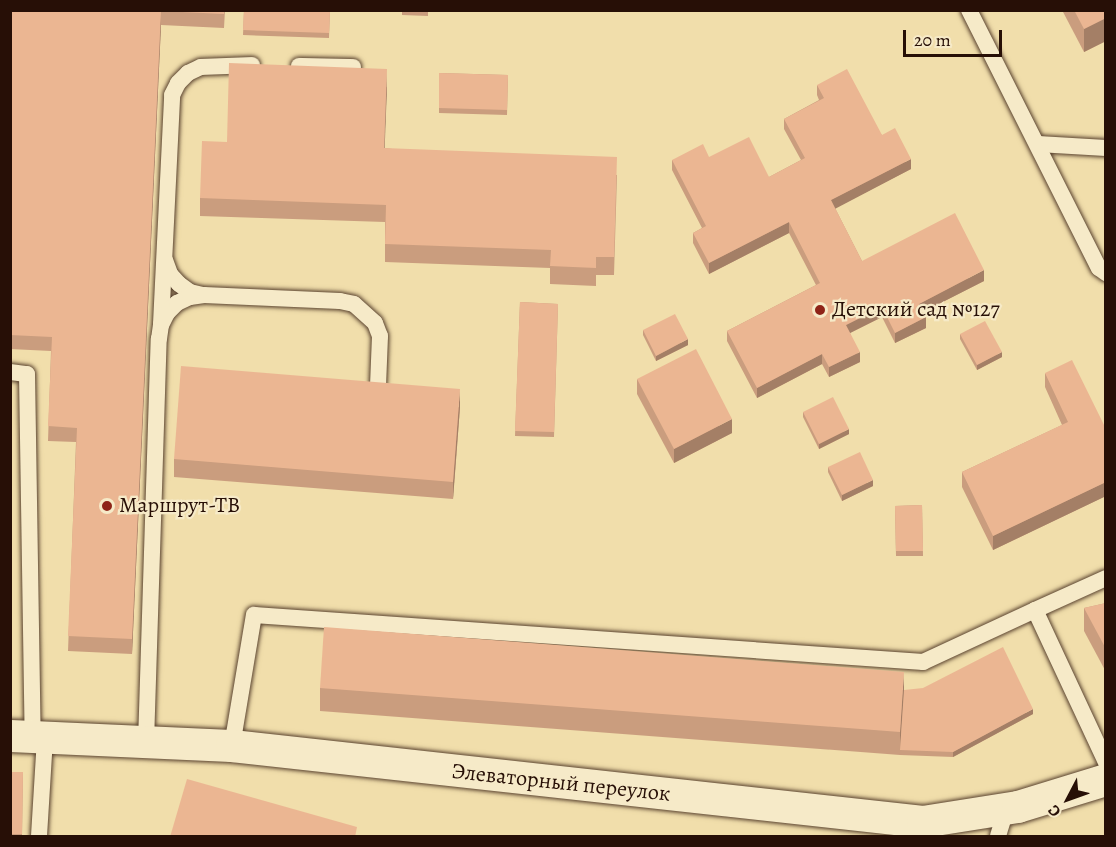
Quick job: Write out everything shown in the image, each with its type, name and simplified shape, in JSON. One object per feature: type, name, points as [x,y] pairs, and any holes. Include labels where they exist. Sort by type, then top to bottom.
[{"type":"street","name":"Элеваторный переулок","points":[[30,736],[232,746],[923,822],[1002,823],[1106,780]]},
{"type":"lane","points":[[969,10],[1099,268],[1106,273]]},
{"type":"lane","points":[[146,743],[164,249],[172,95],[178,83],[188,73],[201,67],[353,67]]},
{"type":"lane","points":[[1038,144],[1106,148]]},
{"type":"lane","points":[[164,249],[170,274],[190,292],[204,295],[340,301],[354,304],[375,323],[380,336],[378,385]]},
{"type":"lane","points":[[161,325],[167,313],[177,303],[190,297],[204,295]]},
{"type":"lane","points":[[10,372],[27,374],[30,736],[39,837]]},
{"type":"lane","points":[[232,746],[254,615],[923,662],[1106,578]]},
{"type":"lane","points":[[1035,610],[1106,762]]},
{"type":"building","points":[[10,10],[224,10],[224,14],[161,11],[132,639],[68,636],[77,428],[48,426],[52,337],[10,335]]},
{"type":"building","points":[[244,10],[330,10],[329,33],[243,30]]},
{"type":"building","points":[[1074,10],[1106,10],[1106,18],[1084,29]]},
{"type":"building","points":[[229,63],[387,69],[384,148],[617,157],[614,257],[596,257],[596,268],[550,266],[551,250],[385,244],[386,205],[200,198],[202,141],[227,142]]},
{"type":"building","points":[[847,69],[882,135],[895,128],[911,159],[831,200],[862,261],[955,213],[984,270],[919,304],[926,317],[895,333],[882,307],[846,325],[860,352],[829,367],[822,354],[757,388],[727,331],[820,283],[789,222],[709,263],[693,233],[706,226],[672,160],[703,144],[709,157],[749,137],[769,177],[805,158],[784,119],[824,98],[817,85]]},
{"type":"building","points":[[439,73],[508,75],[507,110],[439,108]]},
{"type":"building","points":[[520,302],[558,304],[554,432],[515,431]]},
{"type":"building","points":[[675,314],[688,339],[656,356],[643,330]]},
{"type":"building","points":[[985,321],[1002,352],[977,365],[960,334]]},
{"type":"building","points":[[696,349],[732,419],[674,449],[637,379]]},
{"type":"building","points":[[1072,360],[1106,429],[1106,482],[993,536],[962,472],[1068,422],[1045,373]]},
{"type":"building","points":[[181,366],[460,389],[453,482],[174,459]]},
{"type":"building","points":[[833,397],[849,429],[819,444],[803,412]]},
{"type":"building","points":[[860,452],[873,480],[842,495],[828,467]]},
{"type":"building","points":[[922,505],[923,551],[896,551],[895,506]]},
{"type":"building","points":[[1106,603],[1106,649],[1084,608]]},
{"type":"building","points":[[324,627],[904,672],[900,732],[320,688]]},
{"type":"building","points":[[1003,647],[1033,709],[953,752],[900,750],[904,690],[923,688]]},
{"type":"building","points":[[10,772],[23,772],[22,834],[10,834]]},
{"type":"building","points":[[187,779],[357,827],[355,837],[170,837]]},
{"type":"place","name":"Детский сад №127","points":[[820,310]]},
{"type":"place","name":"Маршрут-ТВ","points":[[107,506]]}]
